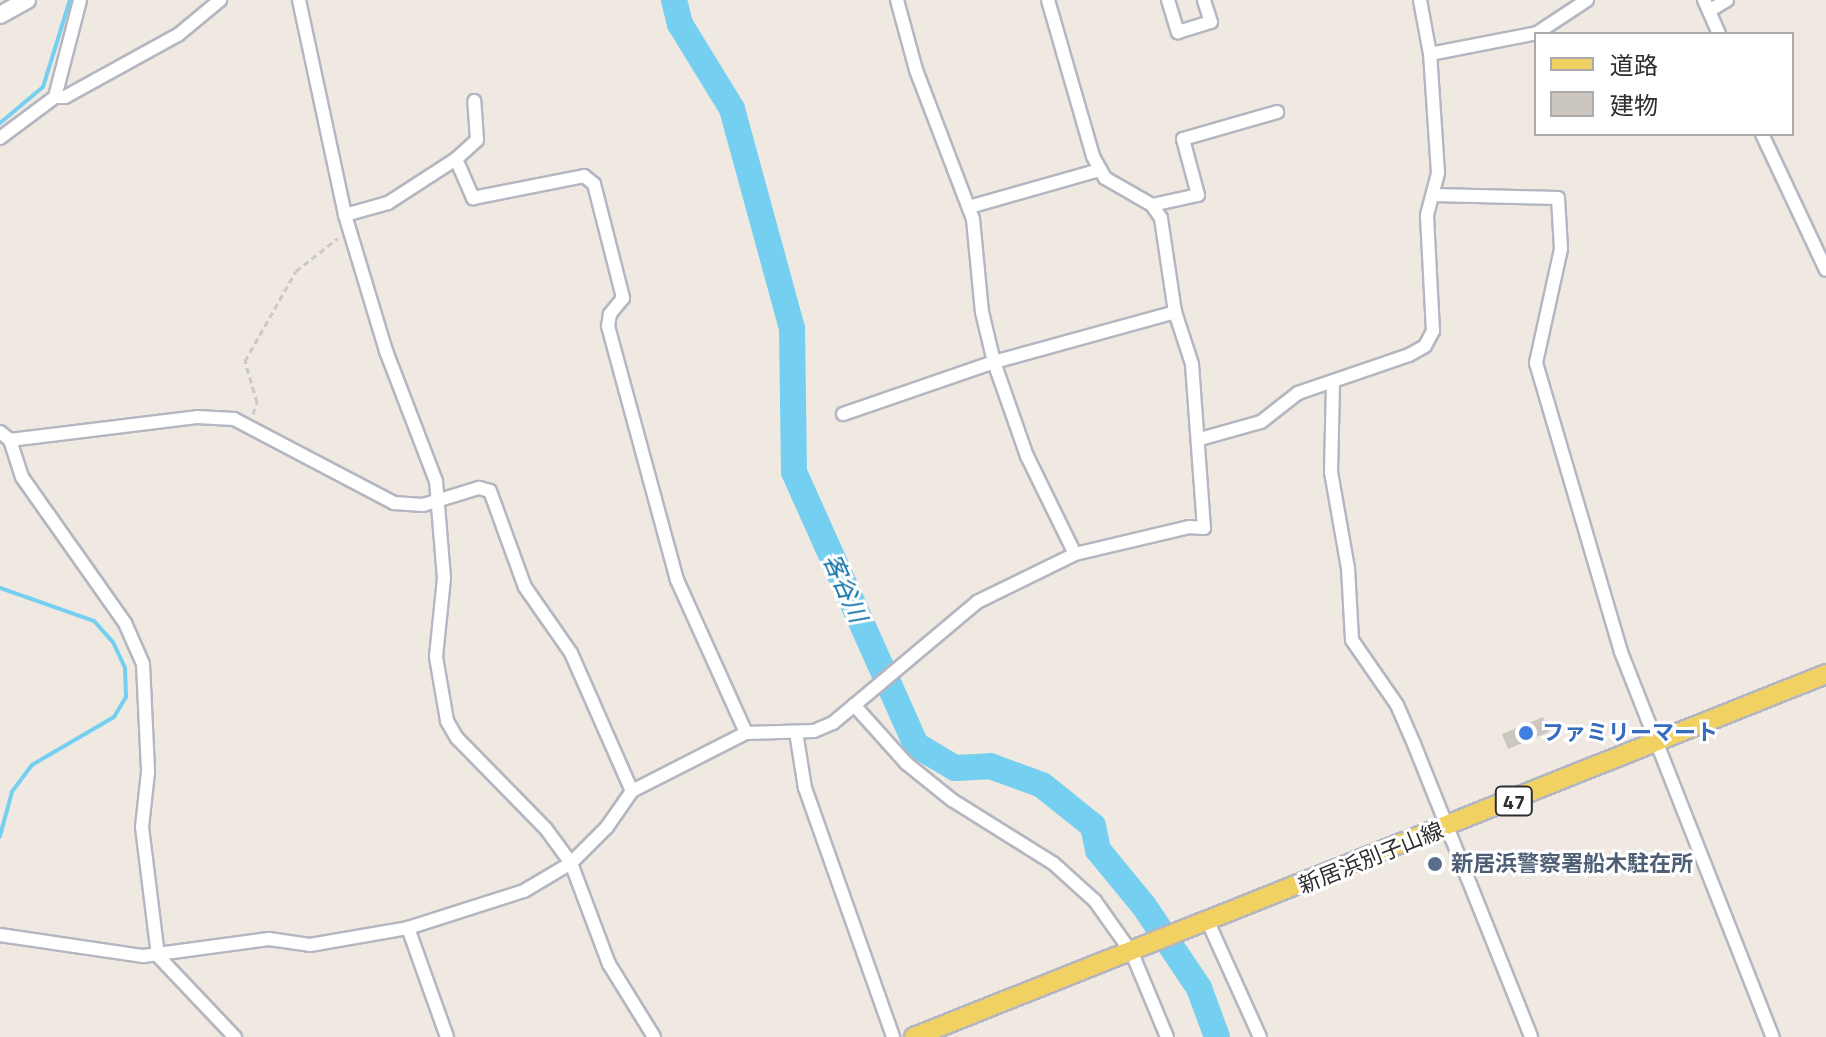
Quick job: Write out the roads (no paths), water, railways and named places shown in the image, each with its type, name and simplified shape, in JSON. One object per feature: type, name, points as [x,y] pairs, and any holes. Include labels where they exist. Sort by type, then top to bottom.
[{"type":"main road","name":"新居浜別子山線","points":[[914,1037],[1445,829],[1826,674]]},
{"type":"street","points":[[0,15],[27,0]]},
{"type":"street","points":[[55,97],[80,0]]},
{"type":"street","points":[[0,138],[55,97],[65,97],[178,35],[220,0]]},
{"type":"street","points":[[299,0],[347,221],[386,351],[433,469],[444,578],[436,657],[447,721],[457,738],[546,829],[571,863],[609,964],[654,1037]]},
{"type":"street","points":[[897,0],[916,70],[969,207],[994,362],[1027,456],[1075,554]]},
{"type":"street","points":[[0,935],[158,956],[269,939],[310,945],[408,928],[524,891],[571,863],[607,827],[632,791],[746,733],[796,732],[833,723],[977,602],[1075,554],[1189,527],[1204,528],[1200,439],[1192,364],[1175,312],[1161,218],[1152,205],[1105,178],[1100,170],[1048,0]]},
{"type":"street","points":[[1168,0],[1178,32],[1211,22],[1204,0]]},
{"type":"street","points":[[1200,439],[1261,422],[1298,393],[1333,384],[1425,346],[1433,331],[1434,306],[1426,231],[1438,173],[1430,54],[1420,0]]},
{"type":"street","points":[[1539,32],[1587,0]]},
{"type":"street","points":[[1718,32],[1707,6],[1727,0]]},
{"type":"street","points":[[1430,54],[1534,34]]},
{"type":"street","points":[[347,221],[388,203],[456,159],[477,140],[474,101]]},
{"type":"street","points":[[1152,205],[1198,195],[1183,139],[1277,112]]},
{"type":"street","points":[[1763,136],[1826,270]]},
{"type":"street","points":[[456,159],[473,198],[584,176],[594,184],[623,298],[610,314],[608,326],[677,580],[746,733]]},
{"type":"street","points":[[969,207],[1100,170]]},
{"type":"street","points":[[1434,195],[1558,198],[1561,249],[1536,363],[1589,554],[1658,744],[1773,1037]]},
{"type":"street","points":[[843,414],[994,362],[1175,312]]},
{"type":"street","points":[[1333,384],[1331,472],[1348,568],[1352,640],[1397,705],[1531,1037]]},
{"type":"street","points":[[235,1037],[158,956],[142,827],[148,772],[143,664],[125,623],[22,477],[5,436],[197,417],[234,419],[394,503],[436,502],[479,488],[490,491],[525,587],[571,653],[632,791]]},
{"type":"street","points":[[856,703],[906,763],[952,800],[1053,863],[1095,901],[1138,951],[1167,1037]]},
{"type":"street","points":[[796,732],[805,788],[893,1037]]},
{"type":"street","points":[[1205,924],[1260,1037]]},
{"type":"street","points":[[408,928],[447,1037]]},
{"type":"waterway","points":[[0,123],[43,87],[70,0]]},
{"type":"waterway","name":"客谷川","points":[[674,0],[680,24],[732,109],[792,328],[794,472],[916,745],[955,768],[990,766],[1042,785],[1093,826],[1098,850],[1144,906],[1199,988],[1217,1037]]},
{"type":"waterway","points":[[0,588],[94,621],[113,642],[125,668],[126,697],[114,717],[32,765],[12,792],[0,836]]},
{"type":"place","name":"ファミリーマート","points":[[1526,733]]},
{"type":"place","name":"新居浜警察署船木駐在所","points":[[1435,864]]}]
